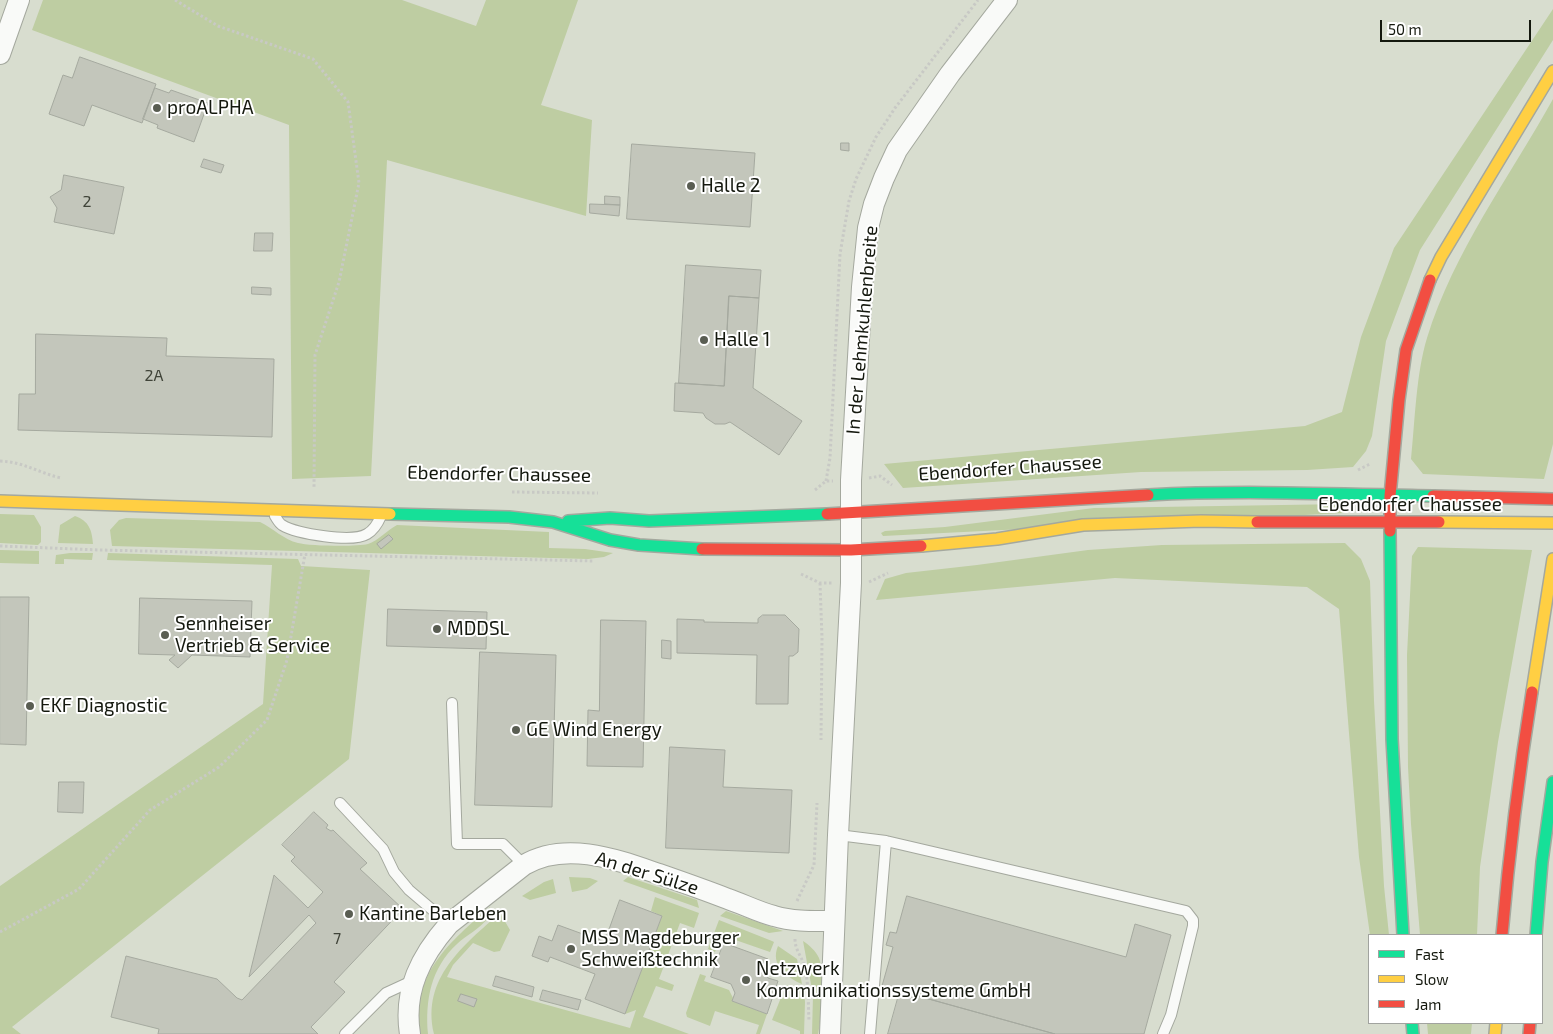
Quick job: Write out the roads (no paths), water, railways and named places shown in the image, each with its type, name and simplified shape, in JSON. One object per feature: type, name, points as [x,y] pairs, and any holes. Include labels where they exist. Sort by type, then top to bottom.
[{"type":"main road","points":[[1403,934],[1392,740],[1392,611],[1389,523],[1399,400],[1406,350],[1427,288],[1441,257],[1553,71]]},
{"type":"main road","name":"Ebendorfer Chaussee","points":[[0,502],[510,517],[553,522],[610,518],[648,521],[851,513],[1188,493],[1289,493],[1553,500]]},
{"type":"main road","name":"Ebendorfer Chaussee","points":[[553,522],[610,540],[639,545],[684,549],[851,550],[953,544],[1083,525],[1201,521],[1389,523],[1476,521],[1553,523]]},
{"type":"main road","points":[[1502,934],[1509,857],[1522,752],[1553,559]]},
{"type":"main road","points":[[1536,934],[1542,862],[1553,782]]},
{"type":"street","points":[[0,54],[19,0]]},
{"type":"street","name":"In der Lehmkuhlenbreite","points":[[851,550],[851,480],[862,279],[868,228],[874,204],[897,150],[950,74],[1007,0]]},
{"type":"street","points":[[830,1034],[851,550]]},
{"type":"street","name":"An der Sülze","points":[[410,1034],[408,1016],[413,981],[423,959],[449,924],[531,860],[575,853],[605,856],[773,916],[795,920],[834,920]]},
{"type":"lane","points":[[271,511],[281,524],[295,530],[309,534],[355,538],[366,534],[375,527],[383,514]]},
{"type":"lane","points":[[452,703],[458,844],[503,844],[524,864]]},
{"type":"lane","points":[[340,803],[383,848],[394,872],[409,890],[449,924]]},
{"type":"lane","points":[[838,835],[886,841],[1186,912],[1193,920],[1193,926],[1170,1015],[1163,1034]]},
{"type":"lane","points":[[870,1034],[886,841]]},
{"type":"lane","points":[[345,1034],[386,993],[413,981]]},
{"type":"place","name":"proALPHA","points":[[157,108]]},
{"type":"place","name":"Halle 2","points":[[691,186]]},
{"type":"place","name":"Halle 1","points":[[704,340]]},
{"type":"place","name":"MDDSL","points":[[437,629]]},
{"type":"place","name":"Sennheiser Vertrieb & Service","points":[[165,635]]},
{"type":"place","name":"EKF Diagnostic","points":[[30,706]]},
{"type":"place","name":"GE Wind Energy","points":[[516,730]]},
{"type":"place","name":"Kantine Barleben","points":[[349,914]]},
{"type":"place","name":"MSS Magdeburger Schweißtechnik","points":[[571,949]]},
{"type":"place","name":"Netzwerk Kommunikationssysteme GmbH","points":[[746,980]]}]
